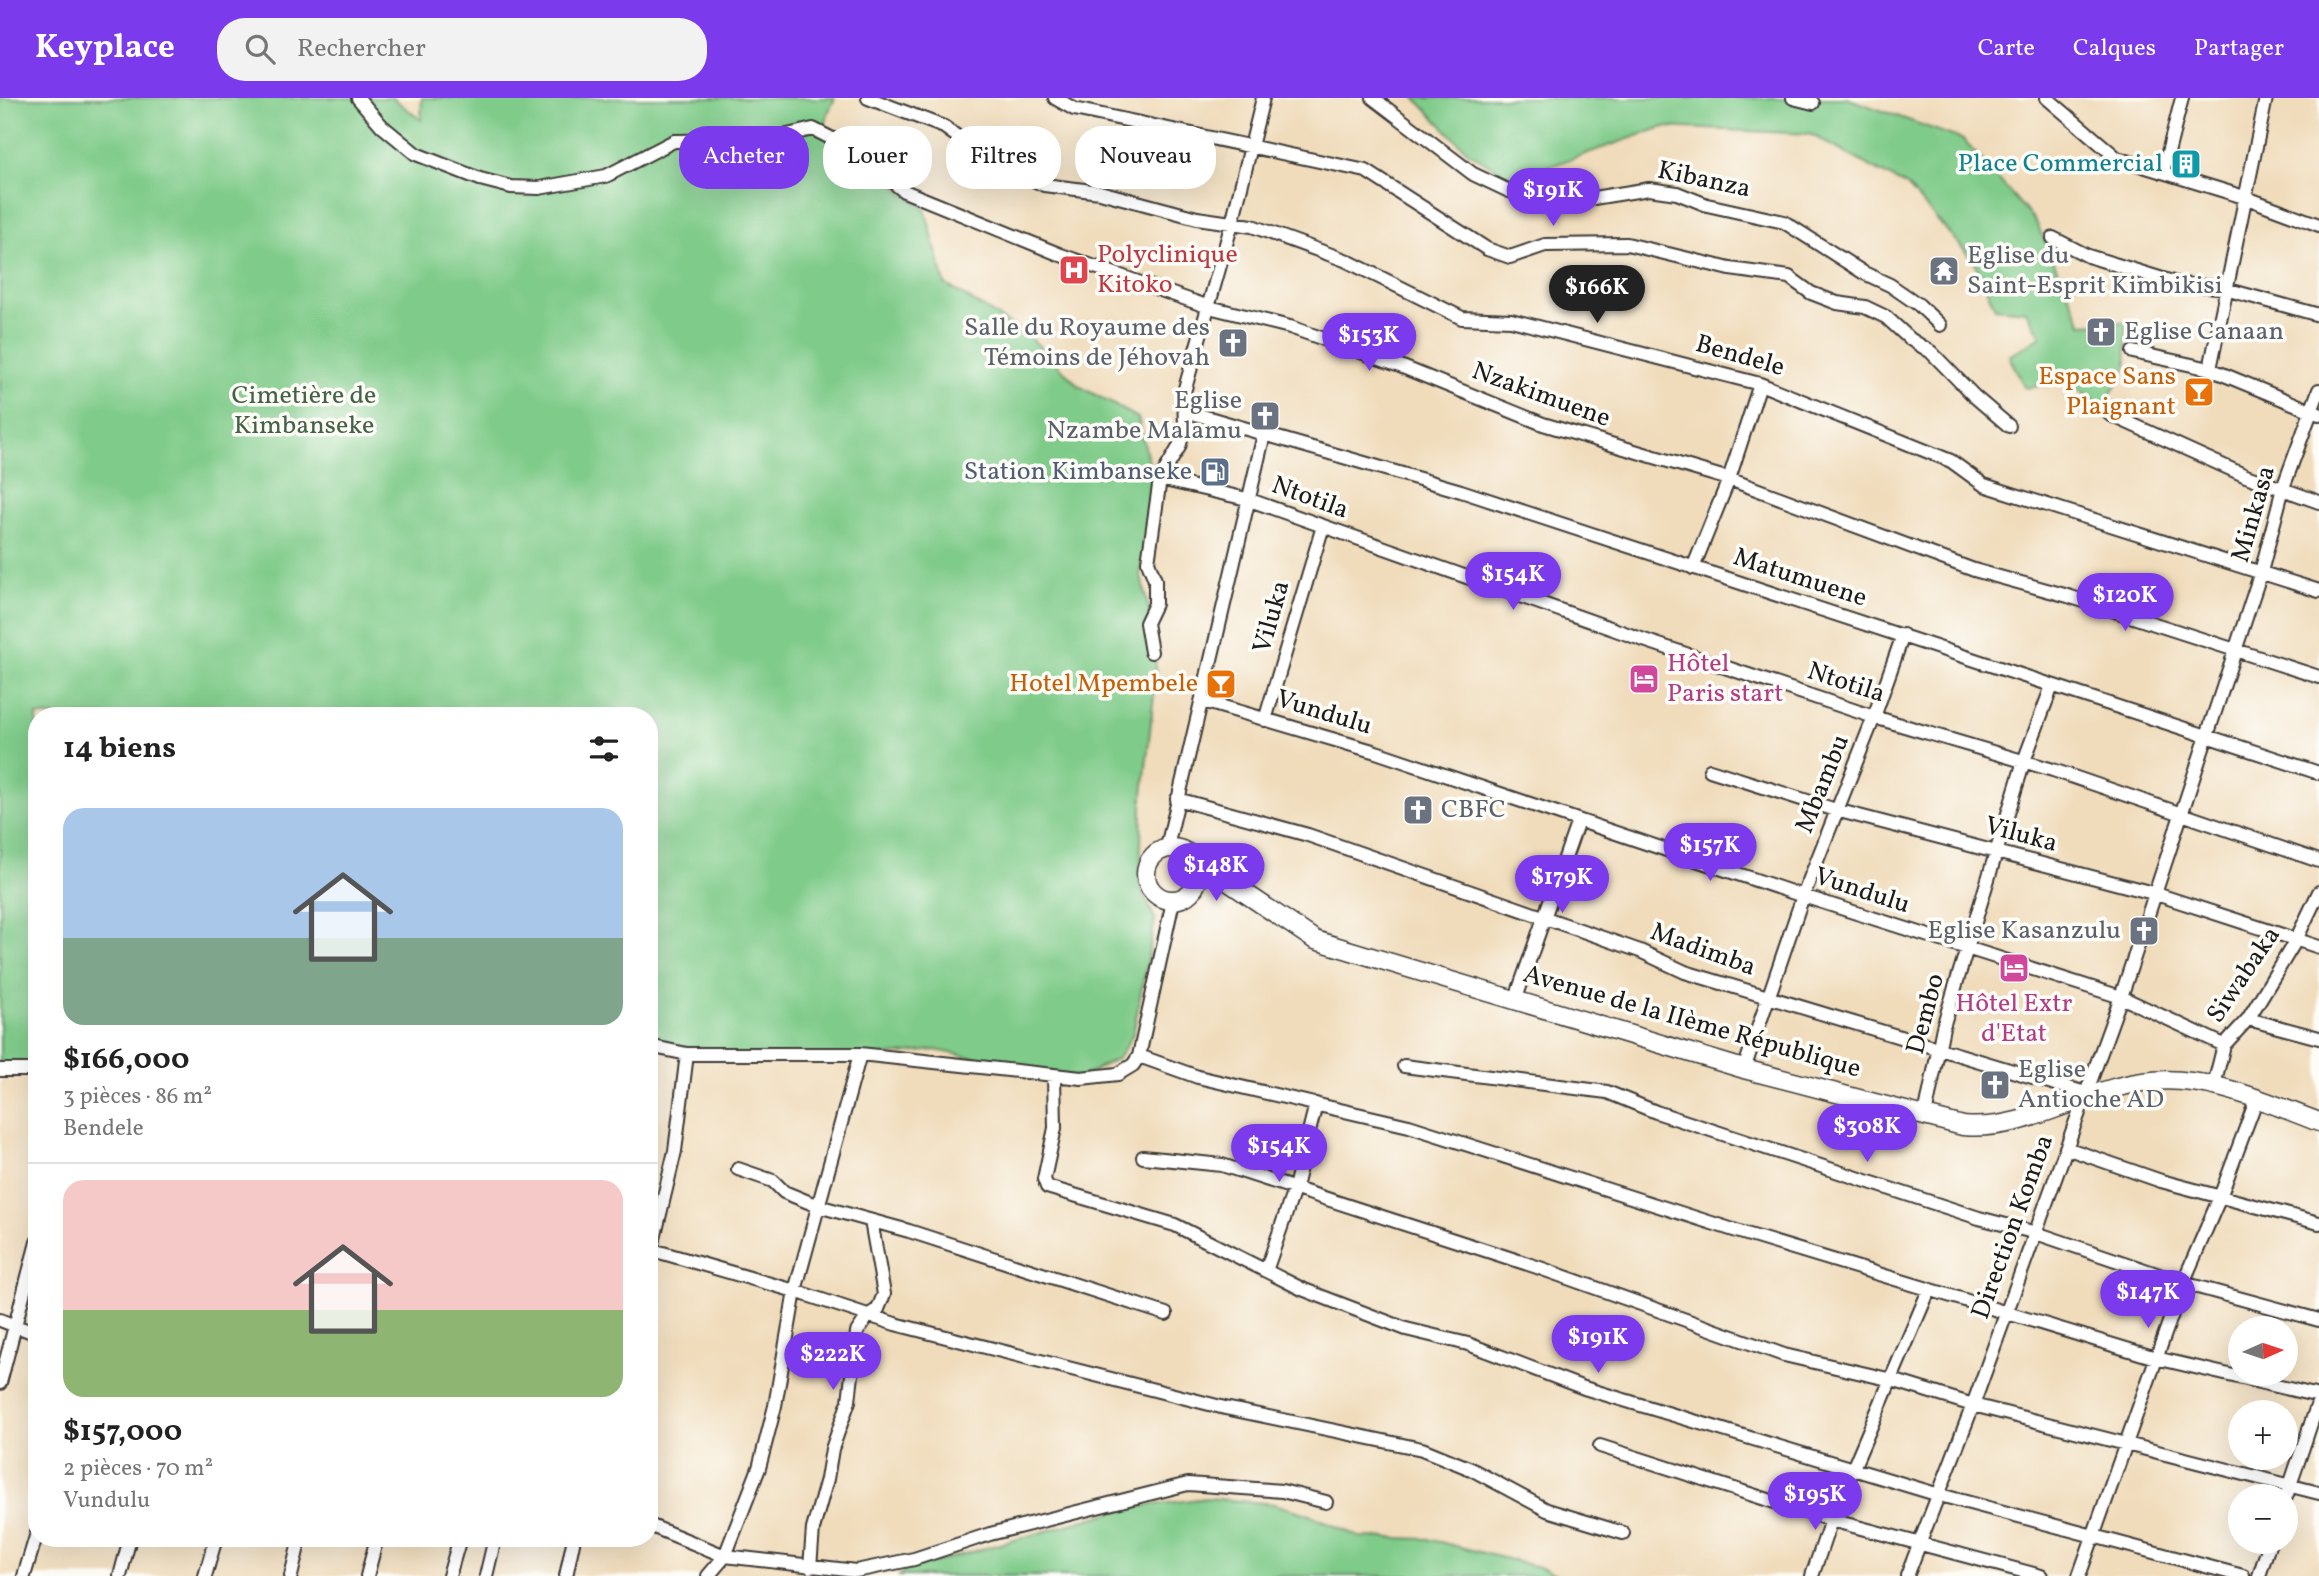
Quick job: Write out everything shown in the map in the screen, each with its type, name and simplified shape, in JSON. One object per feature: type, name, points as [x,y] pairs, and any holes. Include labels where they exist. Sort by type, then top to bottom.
[{"type":"street","name":"Nzakimuene","points":[[358,98],[382,126],[416,154],[480,179],[511,187],[540,188],[606,176],[674,141],[766,140],[813,129],[874,160],[882,173],[904,191],[934,206],[1060,255],[1209,307],[1290,327],[1543,424],[1729,479],[1943,559],[2068,596],[2233,652],[2319,677]]},
{"type":"street","name":"Bendele","points":[[868,98],[944,127],[987,158],[1044,185],[1100,192],[1197,218],[1252,226],[1345,260],[1462,318],[1511,320],[1760,384],[1951,461],[1984,485],[2319,591]]},
{"type":"street","points":[[1055,98],[1074,109],[1366,171],[1488,249],[1510,257],[1545,245],[1627,244],[1730,269],[1790,277],[1811,293],[1837,303],[1865,307],[1886,317],[1910,339],[1931,352],[1974,396],[2009,426]]},
{"type":"street","points":[[1151,652],[1146,623],[1155,604],[1155,580],[1148,562],[1160,479],[1178,447],[1185,426],[1184,392],[1232,223],[1263,98]]},
{"type":"street","name":"Kibanza","points":[[1373,98],[1473,174],[1509,191],[1563,203],[1649,189],[1677,193],[1707,205],[1784,222],[1864,273],[1890,285],[1920,305],[1940,325]]},
{"type":"street","points":[[1793,98],[1813,103]]},
{"type":"street","points":[[2047,98],[2110,154],[2244,197],[2319,225]]},
{"type":"street","points":[[2163,172],[2182,98]]},
{"type":"street","points":[[2210,369],[2266,98]]},
{"type":"street","points":[[2053,238],[2115,265],[2179,284],[2225,289],[2319,314]]},
{"type":"street","points":[[2133,352],[2210,369],[2315,412]]},
{"type":"street","points":[[1693,568],[1729,479],[1760,384]]},
{"type":"street","name":"Minkasa","points":[[2233,652],[2261,572],[2283,488],[2315,412],[2319,390]]},
{"type":"street","name":"Matumuene","points":[[1185,411],[1461,491],[2319,773]]},
{"type":"street","points":[[2109,414],[2246,476],[2319,502]]},
{"type":"street","points":[[1167,848],[1264,434]]},
{"type":"street","name":"Ntotila","points":[[1160,479],[1247,499],[1644,640],[1874,717],[2024,761],[2319,861]]},
{"type":"street","name":"Viluka","points":[[1265,720],[1322,526]]},
{"type":"street","name":"Mbambu","points":[[1744,1069],[1803,896],[1874,717],[1903,635]]},
{"type":"street","name":"Direction Komba","points":[[1907,1576],[1936,1494],[1973,1405],[2033,1232],[2089,1096],[2153,893],[2183,814],[2233,652]]},
{"type":"street","name":"Dembo","points":[[1925,1116],[1943,1027],[1969,949],[2024,761],[2052,686]]},
{"type":"street","name":"Vundulu","points":[[1203,701],[1376,752],[1803,896],[2121,997],[2224,1045]]},
{"type":"street","name":"Viluka","points":[[1710,771],[1836,810],[2153,893],[2319,947]]},
{"type":"street","name":"Madimba","points":[[1177,799],[1308,835],[1640,951],[1685,972],[1940,1050],[2042,1078],[2089,1096]]},
{"type":"street","points":[[1516,998],[1578,821]]},
{"type":"street","points":[[1195,888],[1198,867],[1193,858],[1182,849],[1167,848],[1157,852],[1147,862],[1145,875],[1149,888],[1159,898],[1173,901],[1185,897],[1195,888],[1229,880]]},
{"type":"street","name":"Avenue de la IIème République","points":[[1193,858],[1315,940],[1516,998],[1744,1069],[1925,1116],[1983,1128],[2006,1124],[2089,1096],[2143,1082],[2171,1080],[2214,1086],[2256,1098],[2319,1122]]},
{"type":"street","name":"Siwabaka","points":[[2214,1086],[2224,1045],[2248,1019],[2297,940],[2319,892]]},
{"type":"street","points":[[658,1048],[687,1054],[860,1054],[1054,1075],[1099,1078],[1118,1074],[1133,1065],[1139,1056],[1173,901]]},
{"type":"street","points":[[2248,1019],[2319,1038]]},
{"type":"street","points":[[658,1220],[675,1151],[687,1054]]},
{"type":"street","points":[[708,1576],[724,1556],[759,1468],[775,1406],[795,1291],[860,1054]]},
{"type":"street","points":[[1139,1056],[1198,1077],[1409,1126],[1929,1290],[2156,1358],[2319,1398],[2289,1484]]},
{"type":"street","points":[[1404,1066],[1607,1092],[1656,1112],[1979,1218],[2033,1232],[2183,1283],[2319,1320]]},
{"type":"street","points":[[0,1070],[28,1070]]},
{"type":"street","points":[[1054,1075],[1055,1128],[1044,1185],[1081,1200],[1175,1225],[1302,1289],[1406,1329],[1468,1344],[1584,1388],[1936,1494],[2243,1576]]},
{"type":"street","points":[[2079,1576],[2183,1283],[2220,1197],[2256,1098]]},
{"type":"street","points":[[1266,1271],[1295,1187],[1316,1104]]},
{"type":"street","points":[[2066,1148],[2220,1197],[2319,1223]]},
{"type":"street","points":[[1143,1157],[1222,1165],[1537,1267],[1784,1355],[1892,1380],[1973,1405],[2128,1443],[2264,1484]]},
{"type":"street","points":[[737,1169],[773,1181],[784,1192],[818,1206],[1166,1314]]},
{"type":"street","points":[[810,1567],[813,1529],[832,1449],[849,1401],[857,1332],[878,1309],[884,1294],[872,1221]]},
{"type":"street","points":[[658,1255],[795,1291],[868,1317],[1225,1408],[1422,1449],[1471,1469],[1539,1507],[1623,1533]]},
{"type":"street","points":[[0,1383],[28,1279]]},
{"type":"street","points":[[1812,1576],[1831,1520],[1929,1290]]},
{"type":"street","points":[[0,1320],[28,1330]]},
{"type":"street","points":[[1600,1446],[1831,1520],[2041,1576]]},
{"type":"street","points":[[658,1529],[724,1556],[856,1571],[914,1559],[990,1534],[1188,1484],[1282,1490],[1326,1502]]},
{"type":"street","points":[[2298,1492],[2319,1493]]},
{"type":"street","points":[[24,1576],[33,1547]]},
{"type":"street","points":[[120,1576],[128,1547]]},
{"type":"street","points":[[205,1576],[213,1547]]},
{"type":"street","points":[[291,1576],[298,1547]]},
{"type":"street","points":[[367,1576],[375,1547]]},
{"type":"street","points":[[449,1576],[457,1547]]},
{"type":"street","points":[[486,1576],[493,1547]]},
{"type":"street","points":[[566,1576],[572,1547]]},
{"type":"street","points":[[2259,1576],[2266,1554]]},
{"type":"green space","name":"Cimetière de Kimbanseke","points":[[0,98],[393,98],[421,120],[422,98],[835,98],[825,126],[823,126],[823,189],[899,189],[925,209],[945,284],[1029,336],[1079,386],[1138,418],[1152,476],[1151,522],[1140,573],[1155,633],[1156,676],[1142,804],[1140,886],[1155,919],[1133,1034],[1119,1057],[1081,1078],[935,1050],[875,1057],[687,1054],[658,1048],[658,707],[28,707],[28,1072],[0,1072]]},
{"type":"green space","points":[[1415,98],[1847,98],[1964,140],[2036,222],[2082,324],[2126,322],[2127,368],[2103,406],[2066,382],[2025,388],[2009,356],[2041,336],[2026,311],[1995,308],[1974,261],[1907,186],[1810,134],[1663,127],[1513,179],[1468,152]]},
{"type":"green space","points":[[1207,1498],[1274,1504],[1308,1514],[1359,1537],[1428,1539],[1539,1567],[1560,1576],[899,1576],[904,1571],[1128,1508]]},
{"type":"place","name":"Place Commercial","points":[[2186,164]]},
{"type":"place","name":"Polyclinique Kitoko","points":[[1074,270]]},
{"type":"place","name":"Eglise du Saint-Esprit Kimbikisi","points":[[1944,271]]},
{"type":"place","name":"Eglise Canaan","points":[[2101,332]]},
{"type":"place","name":"Salle du Royaume des Témoins de Jéhovah","points":[[1233,343]]},
{"type":"place","name":"Espace Sans Plaignant","points":[[2199,392]]},
{"type":"place","name":"Eglise Nzambe Malamu","points":[[1265,416]]},
{"type":"place","name":"Station Kimbanseke","points":[[1215,472]]},
{"type":"place","name":"Hôtel Paris start","points":[[1644,679]]},
{"type":"place","name":"Hotel Mpembele","points":[[1221,684]]},
{"type":"place","name":"CBFC","points":[[1418,810]]},
{"type":"place","name":"Eglise Kasanzulu","points":[[2144,931]]},
{"type":"place","name":"Hôtel Extr d'Etat","points":[[2014,968]]},
{"type":"place","name":"Eglise Antioche AD","points":[[1995,1085]]}]
